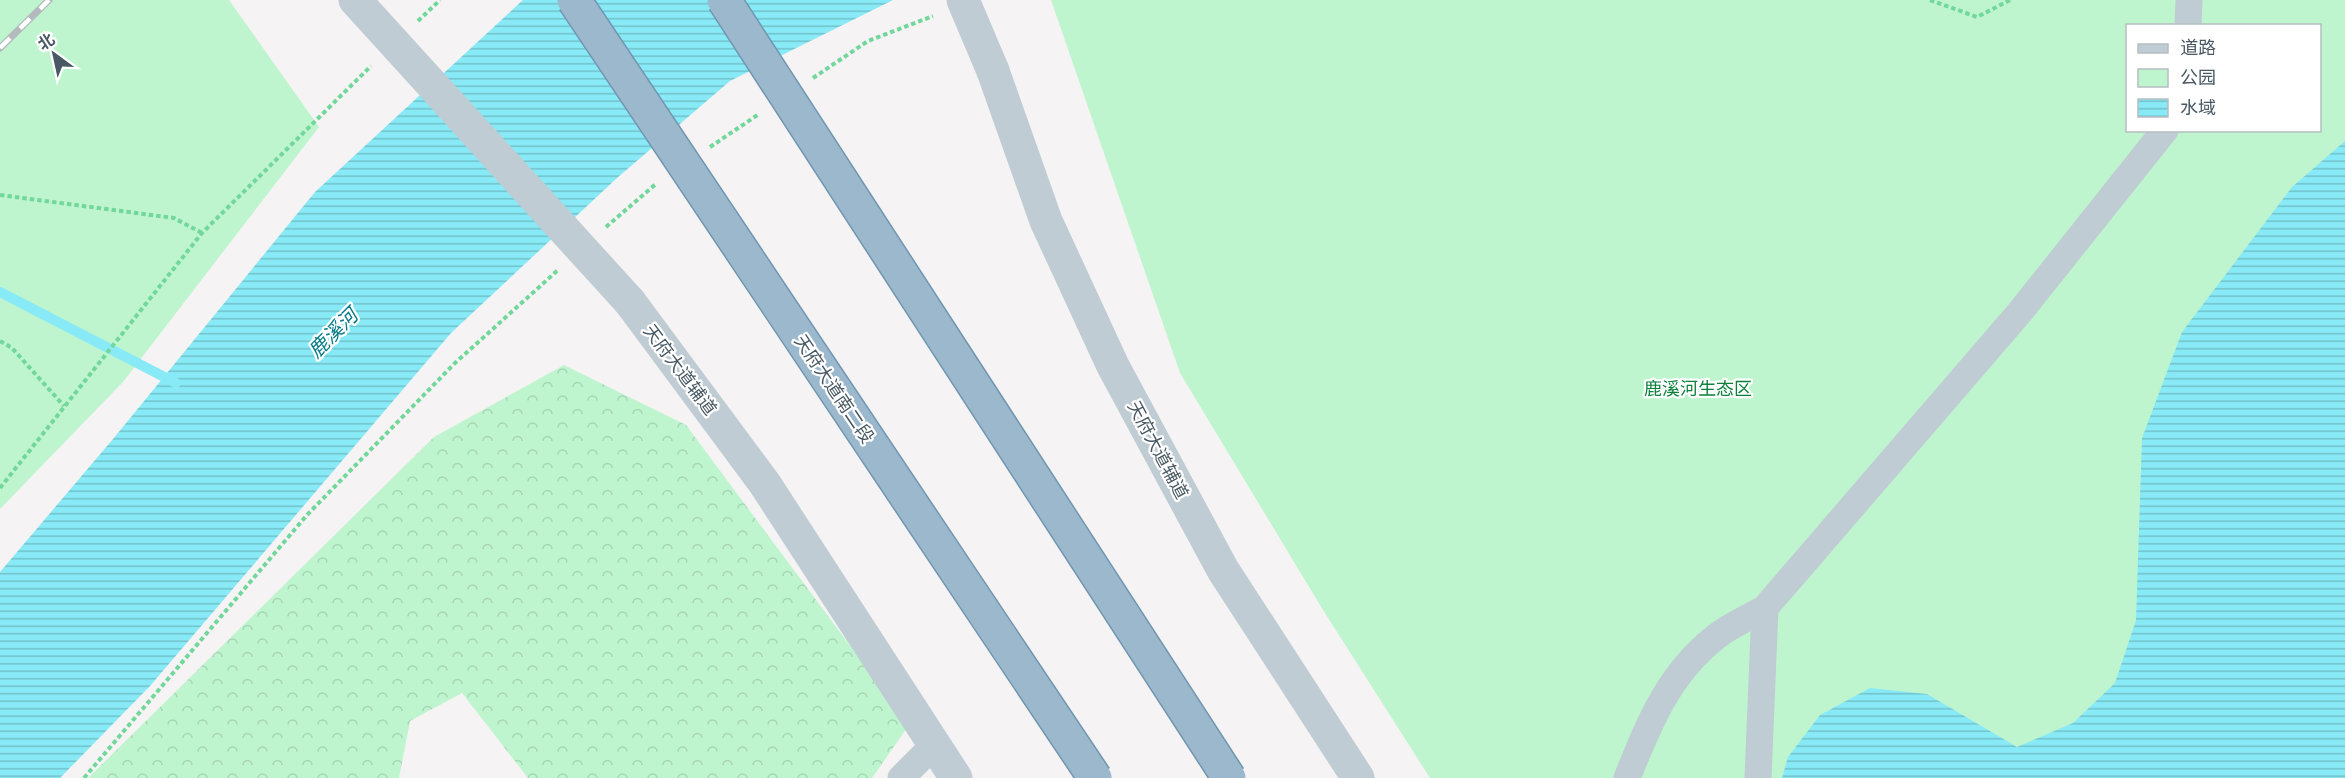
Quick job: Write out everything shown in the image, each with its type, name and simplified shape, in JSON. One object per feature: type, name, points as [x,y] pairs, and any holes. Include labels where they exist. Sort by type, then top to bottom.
[{"type":"highway","name":"天府大道南二段","points":[[574,0],[1095,778]]},
{"type":"highway","points":[[724,0],[1229,778]]},
{"type":"street","name":"天府大道辅道","points":[[355,0],[630,302],[765,484],[956,778]]},
{"type":"street","points":[[2187,24],[2190,0]]},
{"type":"street","name":"天府大道辅道","points":[[953,6],[993,71],[1046,221],[1113,366],[1222,570],[1358,778]]},
{"type":"street","points":[[1627,778],[1653,713],[1688,661],[1719,634],[1765,608],[2020,312],[2163,132]]},
{"type":"street","points":[[1758,778],[1765,608]]},
{"type":"street","points":[[901,778],[934,745]]},
{"type":"path","points":[[416,23],[440,0]]},
{"type":"path","points":[[1930,0],[1977,17],[2010,0]]},
{"type":"path","points":[[810,80],[868,41],[953,6]]},
{"type":"path","points":[[0,488],[187,256],[202,233],[375,62]]},
{"type":"path","points":[[703,152],[761,112]]},
{"type":"path","points":[[602,231],[664,177]]},
{"type":"path","points":[[0,195],[174,218],[202,233]]},
{"type":"path","points":[[84,778],[307,515],[454,364],[567,262]]},
{"type":"path","points":[[0,340],[12,348],[64,406]]},
{"type":"green space","points":[[0,0],[229,0],[319,127],[123,382],[0,509]]},
{"type":"green space","name":"鹿溪河生态区","points":[[1051,0],[2345,0],[2345,778],[1430,778],[1323,610],[1180,373]]},
{"type":"green space","points":[[564,365],[686,425],[909,725],[872,778],[528,778],[462,693],[410,721],[399,778],[88,778],[434,437]]},
{"type":"water","name":"鹿溪河","points":[[523,0],[893,0],[730,81],[617,178],[451,333],[150,686],[60,778],[0,778],[0,572],[113,439],[315,192]]},
{"type":"water","points":[[2345,141],[2345,778],[1782,778],[1788,757],[1820,715],[1870,688],[1927,694],[2017,747],[2073,723],[2115,683],[2136,620],[2142,438],[2182,332],[2292,187]]},
{"type":"waterway","points":[[0,292],[176,383]]},
{"type":"railway","points":[[0,48],[49,0]]}]
